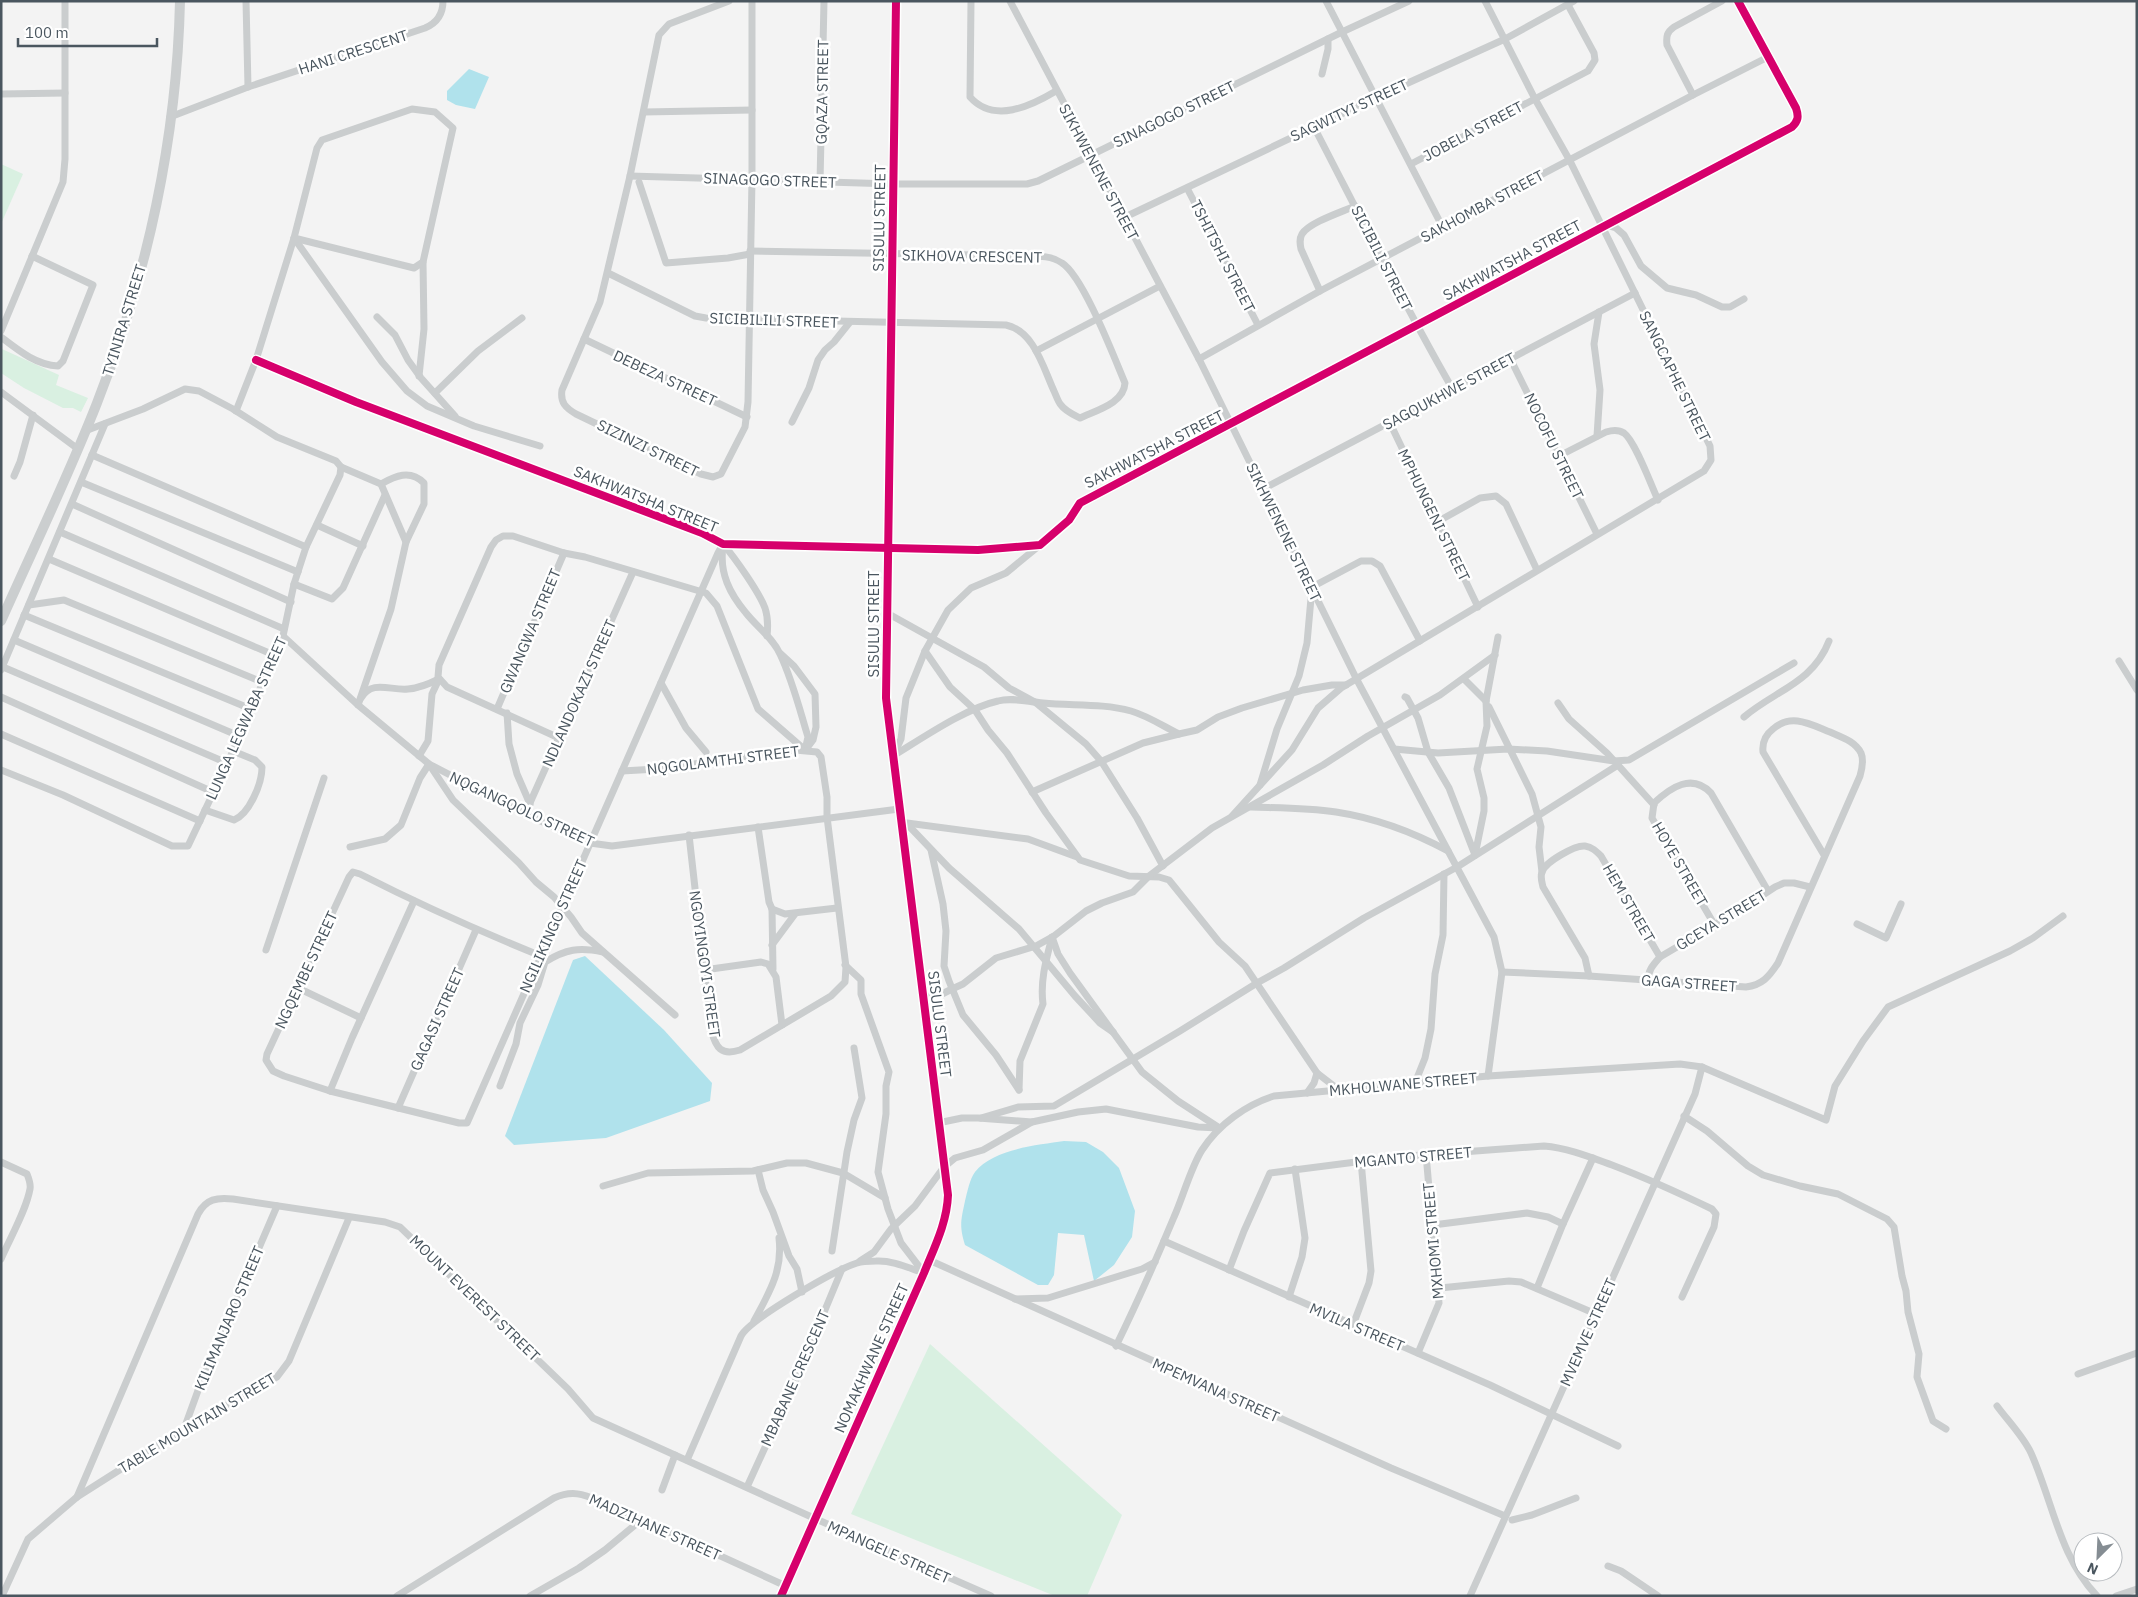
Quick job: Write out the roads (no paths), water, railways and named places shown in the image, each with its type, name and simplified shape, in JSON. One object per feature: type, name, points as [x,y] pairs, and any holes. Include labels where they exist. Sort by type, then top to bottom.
[{"type":"street","points":[[1,331],[63,182],[66,93],[64,1]]},
{"type":"street","name":"TYINIRA STREET","points":[[1,621],[86,431],[119,342],[145,253],[160,182],[170,117],[178,56],[180,1]]},
{"type":"street","points":[[246,1],[248,87]]},
{"type":"street","name":"HANI CRESCENT","points":[[170,117],[248,87],[425,28],[438,19],[443,8],[443,1]]},
{"type":"street","name":"SIZINZI STREET","points":[[729,1],[678,20],[663,28],[655,47],[644,112],[608,273],[594,319],[562,390],[562,403],[576,414],[708,477],[717,477],[721,474],[741,435],[747,417],[752,179],[752,1]]},
{"type":"street","name":"GQAZA STREET","points":[[820,182],[824,1]]},
{"type":"street","name":"SISULU STREET","points":[[896,1],[886,698],[938,1123]]},
{"type":"street","points":[[972,1],[970,97],[977,105],[995,111],[1018,110],[1056,91]]},
{"type":"street","name":"SIKHWENENE STREET","points":[[1010,1],[1199,359],[1357,680],[1494,937],[1502,972],[1488,1076]]},
{"type":"street","points":[[1326,1],[1442,226]]},
{"type":"street","name":"SINAGOGO STREET","points":[[630,176],[893,184],[1027,184],[1038,181],[1090,154],[1409,1]]},
{"type":"street","name":"SANGCAPHE STREET","points":[[1232,816],[1292,750],[1318,708],[1346,686],[1704,471],[1712,454],[1710,446],[1603,226],[1485,1]]},
{"type":"street","points":[[1693,95],[1667,45],[1668,31],[1722,1]]},
{"type":"street","points":[[1738,1],[1768,58]]},
{"type":"street","name":"SAGWITYI STREET","points":[[1123,218],[1377,97],[1505,39],[1571,3]]},
{"type":"street","name":"JOBELA STREET","points":[[1411,164],[1588,71],[1595,60],[1590,44],[1571,3]]},
{"type":"street","points":[[1322,74],[1328,49],[1328,39]]},
{"type":"street","name":"SAKHOMBA STREET","points":[[1199,359],[1320,291],[1384,259],[1442,226],[1768,58]]},
{"type":"street","name":"SAKHWATSHA STREET","points":[[256,360],[365,405],[702,533],[723,544],[978,550],[1040,545],[1069,520],[1080,503],[1792,127],[1799,116],[1768,58]]},
{"type":"street","points":[[1,94],[66,93]]},
{"type":"street","points":[[236,411],[239,399],[256,360],[294,238],[317,148],[322,140],[412,109],[435,112],[453,128],[423,262],[424,314],[419,376]]},
{"type":"street","points":[[644,112],[752,110]]},
{"type":"street","name":"SICIBILI STREET","points":[[1314,127],[1417,326],[1452,388]]},
{"type":"street","name":"SIKHOVA CRESCENT","points":[[639,182],[640,190],[666,263],[728,258],[750,253],[1047,257],[1057,259],[1070,269],[1098,319],[1125,383],[1125,392],[1118,399],[1080,418],[1061,405],[1036,350],[1022,331],[1015,327],[1006,325],[891,323]]},
{"type":"street","name":"TSHITSHI STREET","points":[[1187,188],[1258,325]]},
{"type":"street","points":[[1320,291],[1300,249],[1299,242],[1302,234],[1312,226],[1355,206]]},
{"type":"street","points":[[1603,226],[1616,228],[1624,236],[1641,266],[1667,288],[1696,295],[1722,307],[1730,307],[1744,299]]},
{"type":"street","points":[[294,238],[414,268],[423,262]]},
{"type":"street","points":[[294,238],[382,362],[407,391],[427,406],[460,420],[540,446]]},
{"type":"street","points":[[1,336],[18,350],[45,366],[58,366],[63,361],[93,285],[32,256]]},
{"type":"street","name":"SICIBILILI STREET","points":[[608,273],[695,316],[706,318],[749,321],[891,323]]},
{"type":"street","points":[[1036,350],[1160,286]]},
{"type":"street","name":"SAGQUKHWE STREET","points":[[1263,489],[1635,293]]},
{"type":"street","points":[[1597,436],[1600,390],[1594,344],[1600,312]]},
{"type":"street","points":[[377,317],[395,335],[419,376],[460,420]]},
{"type":"street","points":[[434,393],[478,351],[522,318]]},
{"type":"street","points":[[792,422],[809,388],[818,360],[824,350],[834,342],[850,322]]},
{"type":"street","name":"DEBEZA STREET","points":[[584,339],[747,417]]},
{"type":"street","name":"NOCOFU STREET","points":[[1510,358],[1597,534]]},
{"type":"street","points":[[86,431],[143,409],[185,389],[199,391],[277,436],[336,461],[341,467],[380,484],[406,542]]},
{"type":"street","points":[[1,392],[78,449]]},
{"type":"street","points":[[14,476],[20,462],[33,415]]},
{"type":"street","name":"MPHUNGENI STREET","points":[[1390,423],[1478,607]]},
{"type":"street","points":[[105,424],[2,669],[227,763]]},
{"type":"street","points":[[1559,456],[1597,436],[1613,430],[1626,434],[1631,440],[1658,500]]},
{"type":"street","points":[[92,455],[306,547]]},
{"type":"street","name":"LUNGA LEGWABA STREET","points":[[1,770],[63,795],[172,846],[188,846],[233,751],[284,633],[294,584],[306,547],[340,475],[341,467]]},
{"type":"street","points":[[358,705],[391,609],[406,542],[424,504],[424,483],[419,478],[410,474],[395,476],[380,484]]},
{"type":"street","points":[[81,482],[298,572]]},
{"type":"street","points":[[294,584],[332,599],[343,588],[385,495]]},
{"type":"street","points":[[1437,522],[1480,498],[1489,495],[1496,496],[1506,504],[1538,570]]},
{"type":"street","points":[[72,504],[291,602]]},
{"type":"street","points":[[317,524],[363,546]]},
{"type":"street","name":"NQGANGQOLO STREET","points":[[60,532],[284,633],[358,705],[429,764],[525,814],[590,843],[612,846],[826,817],[899,813]]},
{"type":"street","points":[[559,738],[497,708],[447,687],[439,679],[437,672],[491,547],[496,540],[503,536],[513,536],[564,553],[586,557],[706,593],[717,606],[758,709],[774,725],[792,737],[805,750]]},
{"type":"street","points":[[723,544],[755,589],[765,609],[768,622],[767,636]]},
{"type":"street","points":[[723,544],[722,567],[724,581],[746,614],[794,666],[815,694],[816,727],[813,740],[805,750]]},
{"type":"street","name":"NGILIKINGO STREET","points":[[467,1123],[723,544]]},
{"type":"street","points":[[893,756],[901,739],[906,698],[926,651],[948,610],[971,588],[1006,573],[1040,545]]},
{"type":"street","name":"GWANGWA STREET","points":[[497,708],[564,553]]},
{"type":"street","points":[[49,559],[274,656]]},
{"type":"street","points":[[1259,788],[1290,694],[1299,676],[1307,643],[1312,587],[1361,561],[1372,562],[1380,566],[1420,641]]},
{"type":"street","name":"NDLANDOKAZI STREET","points":[[525,814],[633,572]]},
{"type":"street","points":[[29,605],[64,600],[262,682]]},
{"type":"street","points":[[887,612],[984,667],[1009,688],[1034,702],[1086,744],[1101,761],[1151,840],[1163,866]]},
{"type":"street","points":[[24,615],[251,709]]},
{"type":"street","points":[[1475,855],[1484,811],[1484,798],[1477,770],[1487,726],[1487,702],[1498,637]]},
{"type":"street","points":[[14,640],[239,736]]},
{"type":"street","points":[[1744,717],[1756,707],[1795,685],[1825,652],[1829,641]]},
{"type":"street","points":[[926,651],[950,687],[975,710],[988,730],[1007,753],[1077,857],[1080,860],[1106,870],[1128,876],[1149,876],[1169,880],[1214,937],[1245,966],[1317,1073],[1339,1090]]},
{"type":"street","points":[[780,653],[805,726],[808,738],[805,750]]},
{"type":"street","points":[[923,996],[942,994],[963,984],[996,958],[1033,946],[1052,937],[1086,911],[1133,892],[1149,876],[1212,828],[1251,807],[1414,710],[1464,679],[1495,655]]},
{"type":"street","points":[[2120,661],[2137,690]]},
{"type":"street","points":[[981,1118],[1018,1107],[1054,1106],[1364,918],[1457,867],[1538,816],[1616,763],[1629,760],[1714,708],[1794,663]]},
{"type":"street","points":[[358,705],[365,692],[378,686],[406,690],[425,686],[439,679]]},
{"type":"street","points":[[419,756],[428,741],[432,694],[439,679]]},
{"type":"street","points":[[1464,679],[1487,702],[1532,794],[1541,827],[1539,847],[1541,879],[1585,958],[1589,976]]},
{"type":"street","points":[[661,682],[686,728],[706,752]]},
{"type":"street","points":[[1032,792],[1143,744],[1197,730],[1218,717],[1242,708],[1303,690],[1332,685],[1346,686]]},
{"type":"street","points":[[1,697],[213,792]]},
{"type":"street","points":[[1405,697],[1414,710],[1428,752],[1449,788],[1475,855]]},
{"type":"street","points":[[893,756],[975,710],[1000,700],[1096,705],[1132,711],[1179,734]]},
{"type":"street","points":[[1558,703],[1569,719],[1584,730],[1589,738],[1616,763],[1654,805]]},
{"type":"street","points":[[507,714],[509,744],[517,774],[530,804]]},
{"type":"street","name":"GAGA STREET","points":[[1502,972],[1746,987],[1763,982],[1770,976],[1778,963],[1860,776],[1862,761],[1861,753],[1848,740],[1804,721],[1784,721],[1765,737],[1763,752],[1824,855]]},
{"type":"street","points":[[1,734],[200,821]]},
{"type":"street","points":[[1394,748],[1438,753],[1481,749],[1547,751],[1616,763]]},
{"type":"street","name":"NQGOLAMTHI STREET","points":[[622,771],[657,769],[805,750],[817,752],[821,757],[827,796],[826,817]]},
{"type":"street","points":[[205,810],[234,820],[240,818],[255,794],[262,774],[262,767],[255,760],[233,751]]},
{"type":"street","points":[[350,847],[385,839],[401,825],[420,778],[429,764],[454,800],[562,906],[582,933],[675,1015]]},
{"type":"street","points":[[266,950],[324,778]]},
{"type":"street","name":"HOYE STREET","points":[[1714,924],[1652,818],[1654,805],[1660,798],[1682,784],[1693,782],[1706,788],[1711,793],[1768,891]]},
{"type":"street","points":[[1251,807],[1316,810],[1351,814],[1394,827],[1448,851]]},
{"type":"street","points":[[899,813],[931,850],[966,884],[1019,929],[1045,962],[1100,1023],[1113,1032]]},
{"type":"street","name":"NGOYINGOYI STREET","points":[[689,835],[711,1030],[714,1042],[724,1052],[731,1052],[740,1050],[832,996],[845,982],[845,966],[826,817]]},
{"type":"street","points":[[908,825],[1021,838],[1077,857]]},
{"type":"street","points":[[758,827],[769,902],[772,909],[773,969],[776,977],[782,1025]]},
{"type":"street","name":"HEM STREET","points":[[1542,872],[1546,865],[1579,846],[1594,849],[1601,856],[1660,957]]},
{"type":"street","points":[[931,850],[943,904],[946,930],[944,966],[952,989],[964,1015],[996,1054],[1019,1090],[1020,1061],[1043,1004],[1045,962],[1052,937]]},
{"type":"street","name":"NGQEMBE STREET","points":[[467,1123],[459,1123],[330,1091],[278,1074],[272,1071],[266,1060],[267,1054],[349,876],[353,872],[476,930],[540,956]]},
{"type":"street","points":[[1415,1083],[1425,1058],[1431,1030],[1435,974],[1443,935],[1444,874]]},
{"type":"street","name":"GCEYA STREET","points":[[1648,980],[1651,966],[1660,957],[1768,891],[1784,883],[1794,883],[1810,887]]},
{"type":"street","points":[[330,1091],[414,902]]},
{"type":"street","points":[[1857,924],[1886,938],[1901,904]]},
{"type":"street","points":[[772,909],[785,914],[795,914],[838,908]]},
{"type":"street","points":[[772,945],[795,914]]},
{"type":"street","name":"MKHOLWANE STREET","points":[[1116,1346],[1155,1262],[1202,1150],[1219,1128],[1248,1106],[1261,1100],[1274,1096],[1488,1076],[1680,1064],[1702,1067],[1826,1120],[1836,1086],[1863,1041],[1888,1007],[1977,964],[2010,951],[2063,916]]},
{"type":"street","name":"GAGASI STREET","points":[[398,1108],[476,930]]},
{"type":"street","points":[[1052,937],[1058,954],[1066,967],[1142,1072],[1158,1086],[1219,1128]]},
{"type":"street","points":[[500,1086],[516,1044],[520,1023],[538,985],[545,962],[560,953],[574,949],[604,952]]},
{"type":"street","points":[[704,970],[761,962],[768,964],[773,969]]},
{"type":"street","points":[[845,966],[861,980],[861,994],[889,1072],[878,1172],[901,1243],[924,1273]]},
{"type":"street","points":[[298,988],[361,1018]]},
{"type":"street","points":[[832,1251],[843,1174],[854,1120],[862,1098],[854,1048]]},
{"type":"street","name":"MVEMVE STREET","points":[[1470,1596],[1509,1518],[1550,1414],[1694,1094],[1702,1067]]},
{"type":"street","points":[[1307,1093],[1314,1083],[1317,1073]]},
{"type":"street","points":[[938,1123],[962,1118],[1032,1122],[1106,1108],[1198,1127],[1219,1128]]},
{"type":"street","points":[[1684,1116],[1707,1131],[1748,1166],[1763,1175],[1800,1186],[1838,1194],[1887,1218],[1894,1227],[1908,1312],[1919,1354],[1919,1384],[1933,1421],[1946,1429]]},
{"type":"street","points":[[858,1263],[874,1252],[895,1224],[915,1206],[944,1167],[955,1158],[983,1150],[1032,1122]]},
{"type":"street","name":"NOMAKHWANE STREET","points":[[781,1596],[943,1227],[948,1208],[938,1123]]},
{"type":"street","name":"MGANTO STREET","points":[[1229,1270],[1270,1173],[1426,1154],[1544,1146],[1556,1147],[1593,1158],[1655,1182],[1712,1208],[1716,1214],[1714,1227],[1682,1296]]},
{"type":"street","name":"MXHOMI STREET","points":[[1418,1353],[1436,1315],[1440,1288],[1426,1154]]},
{"type":"street","points":[[1538,1288],[1563,1224],[1593,1158]]},
{"type":"street","points":[[1354,1325],[1369,1283],[1371,1271],[1361,1161]]},
{"type":"street","points":[[1,1162],[27,1174],[30,1190],[1,1259]]},
{"type":"street","points":[[603,1186],[648,1173],[758,1170],[787,1163],[806,1163],[843,1174],[885,1198]]},
{"type":"street","points":[[1288,1297],[1302,1257],[1305,1238],[1296,1169]]},
{"type":"street","points":[[758,1170],[763,1190],[789,1256],[797,1269],[802,1292]]},
{"type":"street","name":"MOUNT EVEREST STREET","points":[[77,1496],[202,1208],[205,1203],[217,1198],[233,1198],[349,1218],[385,1222],[400,1227],[568,1389],[593,1418],[816,1520]]},
{"type":"street","name":"KILIMANJARO STREET","points":[[184,1429],[200,1384],[277,1206]]},
{"type":"street","points":[[1433,1225],[1527,1213],[1543,1215],[1563,1224]]},
{"type":"street","name":"TABLE MOUNTAIN STREET","points":[[2,1596],[20,1552],[28,1539],[77,1496],[184,1429],[278,1377],[284,1370],[349,1218]]},
{"type":"street","points":[[752,1323],[775,1280],[780,1248],[778,1227]]},
{"type":"street","name":"MVILA STREET","points":[[1164,1241],[1418,1353],[1618,1446]]},
{"type":"street","name":"MBABANE CRESCENT","points":[[687,1460],[741,1336],[744,1330],[752,1323],[842,1269],[858,1263],[878,1260],[896,1263],[924,1273]]},
{"type":"street","name":"MPEMVANA STREET","points":[[929,1260],[1390,1468],[1509,1518]]},
{"type":"street","points":[[1014,1299],[1048,1298],[1142,1270],[1155,1262]]},
{"type":"street","name":"MBABANE CRESCENT","points":[[747,1487],[798,1375],[842,1269]]},
{"type":"street","points":[[1440,1288],[1509,1281],[1521,1282],[1596,1314]]},
{"type":"street","points":[[2078,1374],[2137,1353]]},
{"type":"street","points":[[1996,1406],[2020,1435],[2030,1452],[2066,1550],[2084,1582],[2097,1596]]},
{"type":"street","points":[[662,1490],[675,1455]]},
{"type":"street","name":"MADZIHANE STREET","points":[[397,1596],[562,1494],[577,1493],[589,1496],[786,1586]]},
{"type":"street","points":[[1509,1518],[1532,1515],[1576,1498]]},
{"type":"street","points":[[530,1596],[579,1568],[605,1550],[641,1520]]},
{"type":"street","name":"MPANGELE STREET","points":[[816,1520],[991,1596]]},
{"type":"street","points":[[1608,1566],[1621,1571],[1658,1596]]},
{"type":"street","points":[[2116,1596],[2137,1589]]},
{"type":"water","points":[[469,69],[489,77],[475,109],[456,105],[447,100],[447,91]]},
{"type":"water","points":[[585,956],[664,1030],[712,1083],[710,1101],[606,1138],[514,1145],[505,1136],[573,960]]},
{"type":"water","points":[[1064,1141],[1086,1142],[1103,1152],[1119,1168],[1135,1211],[1132,1237],[1114,1265],[1094,1281],[1084,1235],[1058,1233],[1054,1275],[1048,1285],[1038,1285],[965,1245],[961,1228],[962,1213],[972,1178],[983,1164],[1016,1149]]}]
